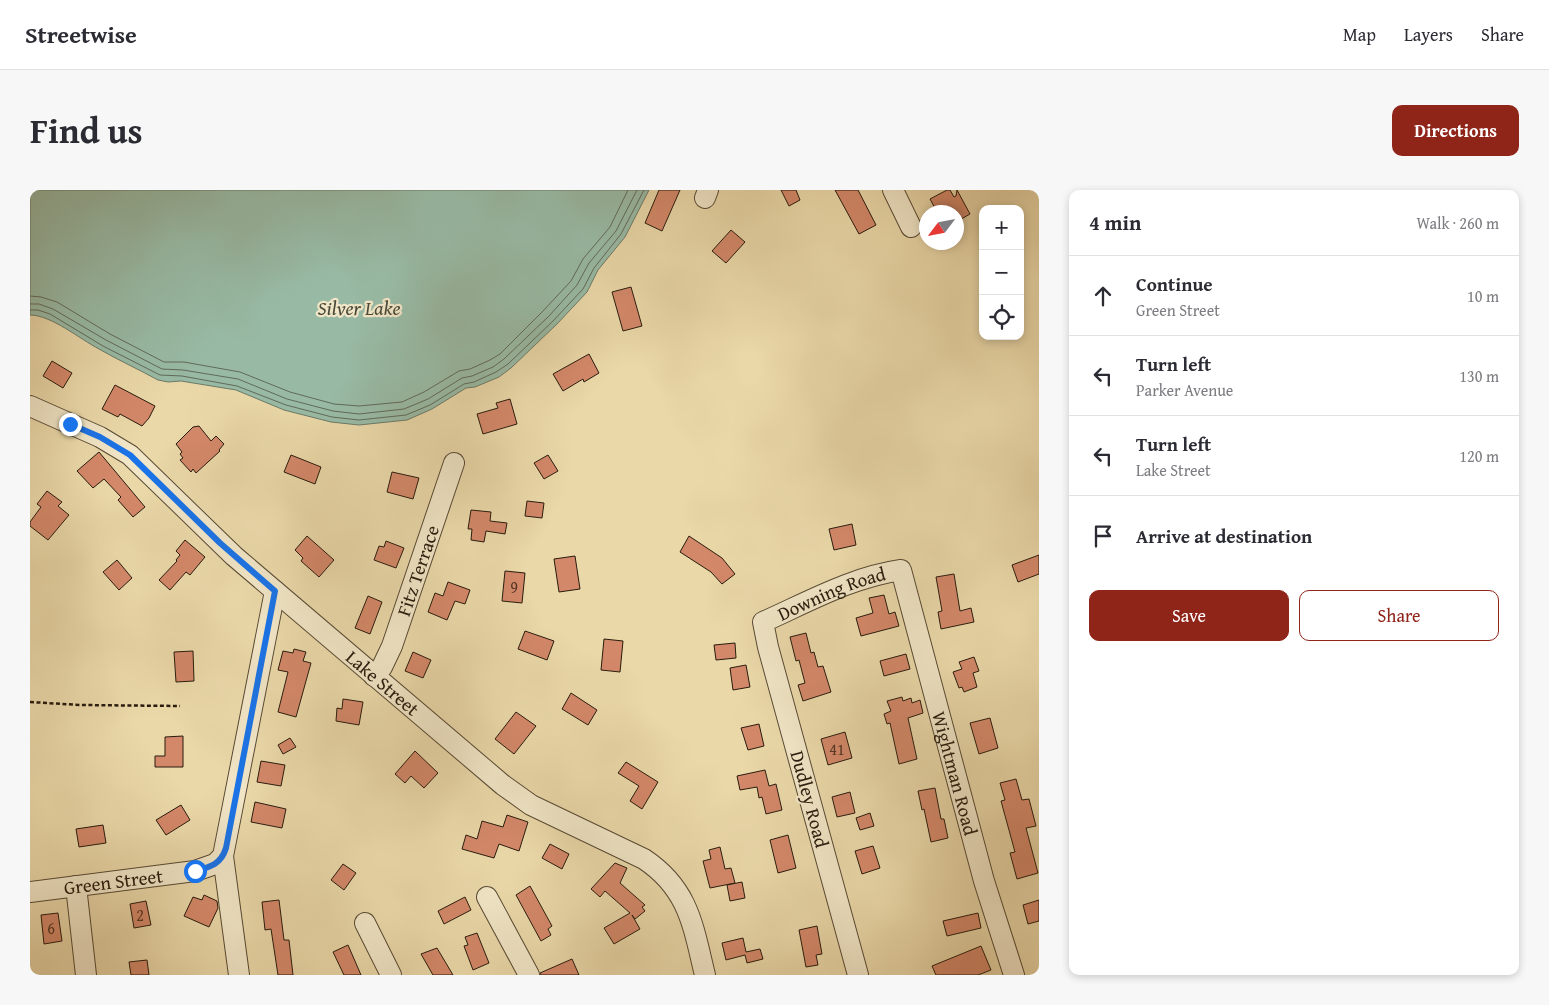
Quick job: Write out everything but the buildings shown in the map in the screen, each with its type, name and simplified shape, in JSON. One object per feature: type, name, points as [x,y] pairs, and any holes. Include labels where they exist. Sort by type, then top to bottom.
[{"type":"street","points":[[893,190],[911,227]]},
{"type":"street","name":"Lake Street","points":[[30,406],[100,437],[130,455],[220,543],[517,796],[562,820],[644,859],[656,867],[677,890],[685,904],[705,975]]},
{"type":"street","name":"Fitz Terrace","points":[[374,676],[382,667],[392,646],[454,463]]},
{"type":"street","name":"Downing Road","points":[[763,622],[854,582],[876,574],[901,570]]},
{"type":"street","name":"Wightman Road","points":[[901,570],[984,881],[1014,975]]},
{"type":"street","points":[[239,975],[223,856],[275,591]]},
{"type":"street","name":"Dudley Road","points":[[763,622],[768,647],[858,975]]},
{"type":"street","name":"Green Street","points":[[30,892],[195,871],[215,864],[223,856]]},
{"type":"street","points":[[76,886],[86,975]]},
{"type":"street","points":[[487,897],[529,975]]},
{"type":"street","points":[[365,924],[391,975]]},
{"type":"path","points":[[30,702],[81,705],[180,706]]},
{"type":"water","name":"Silver Lake","points":[[30,190],[649,190],[625,237],[598,270],[587,292],[511,368],[499,377],[475,387],[466,388],[432,409],[407,420],[359,425],[331,422],[284,410],[236,390],[181,381],[168,382],[158,380],[106,353],[56,323],[30,315]]},
{"type":"route","points":[[70,424],[116,445],[130,455],[220,543],[275,591],[226,848],[223,856],[215,864],[195,871]]}]
